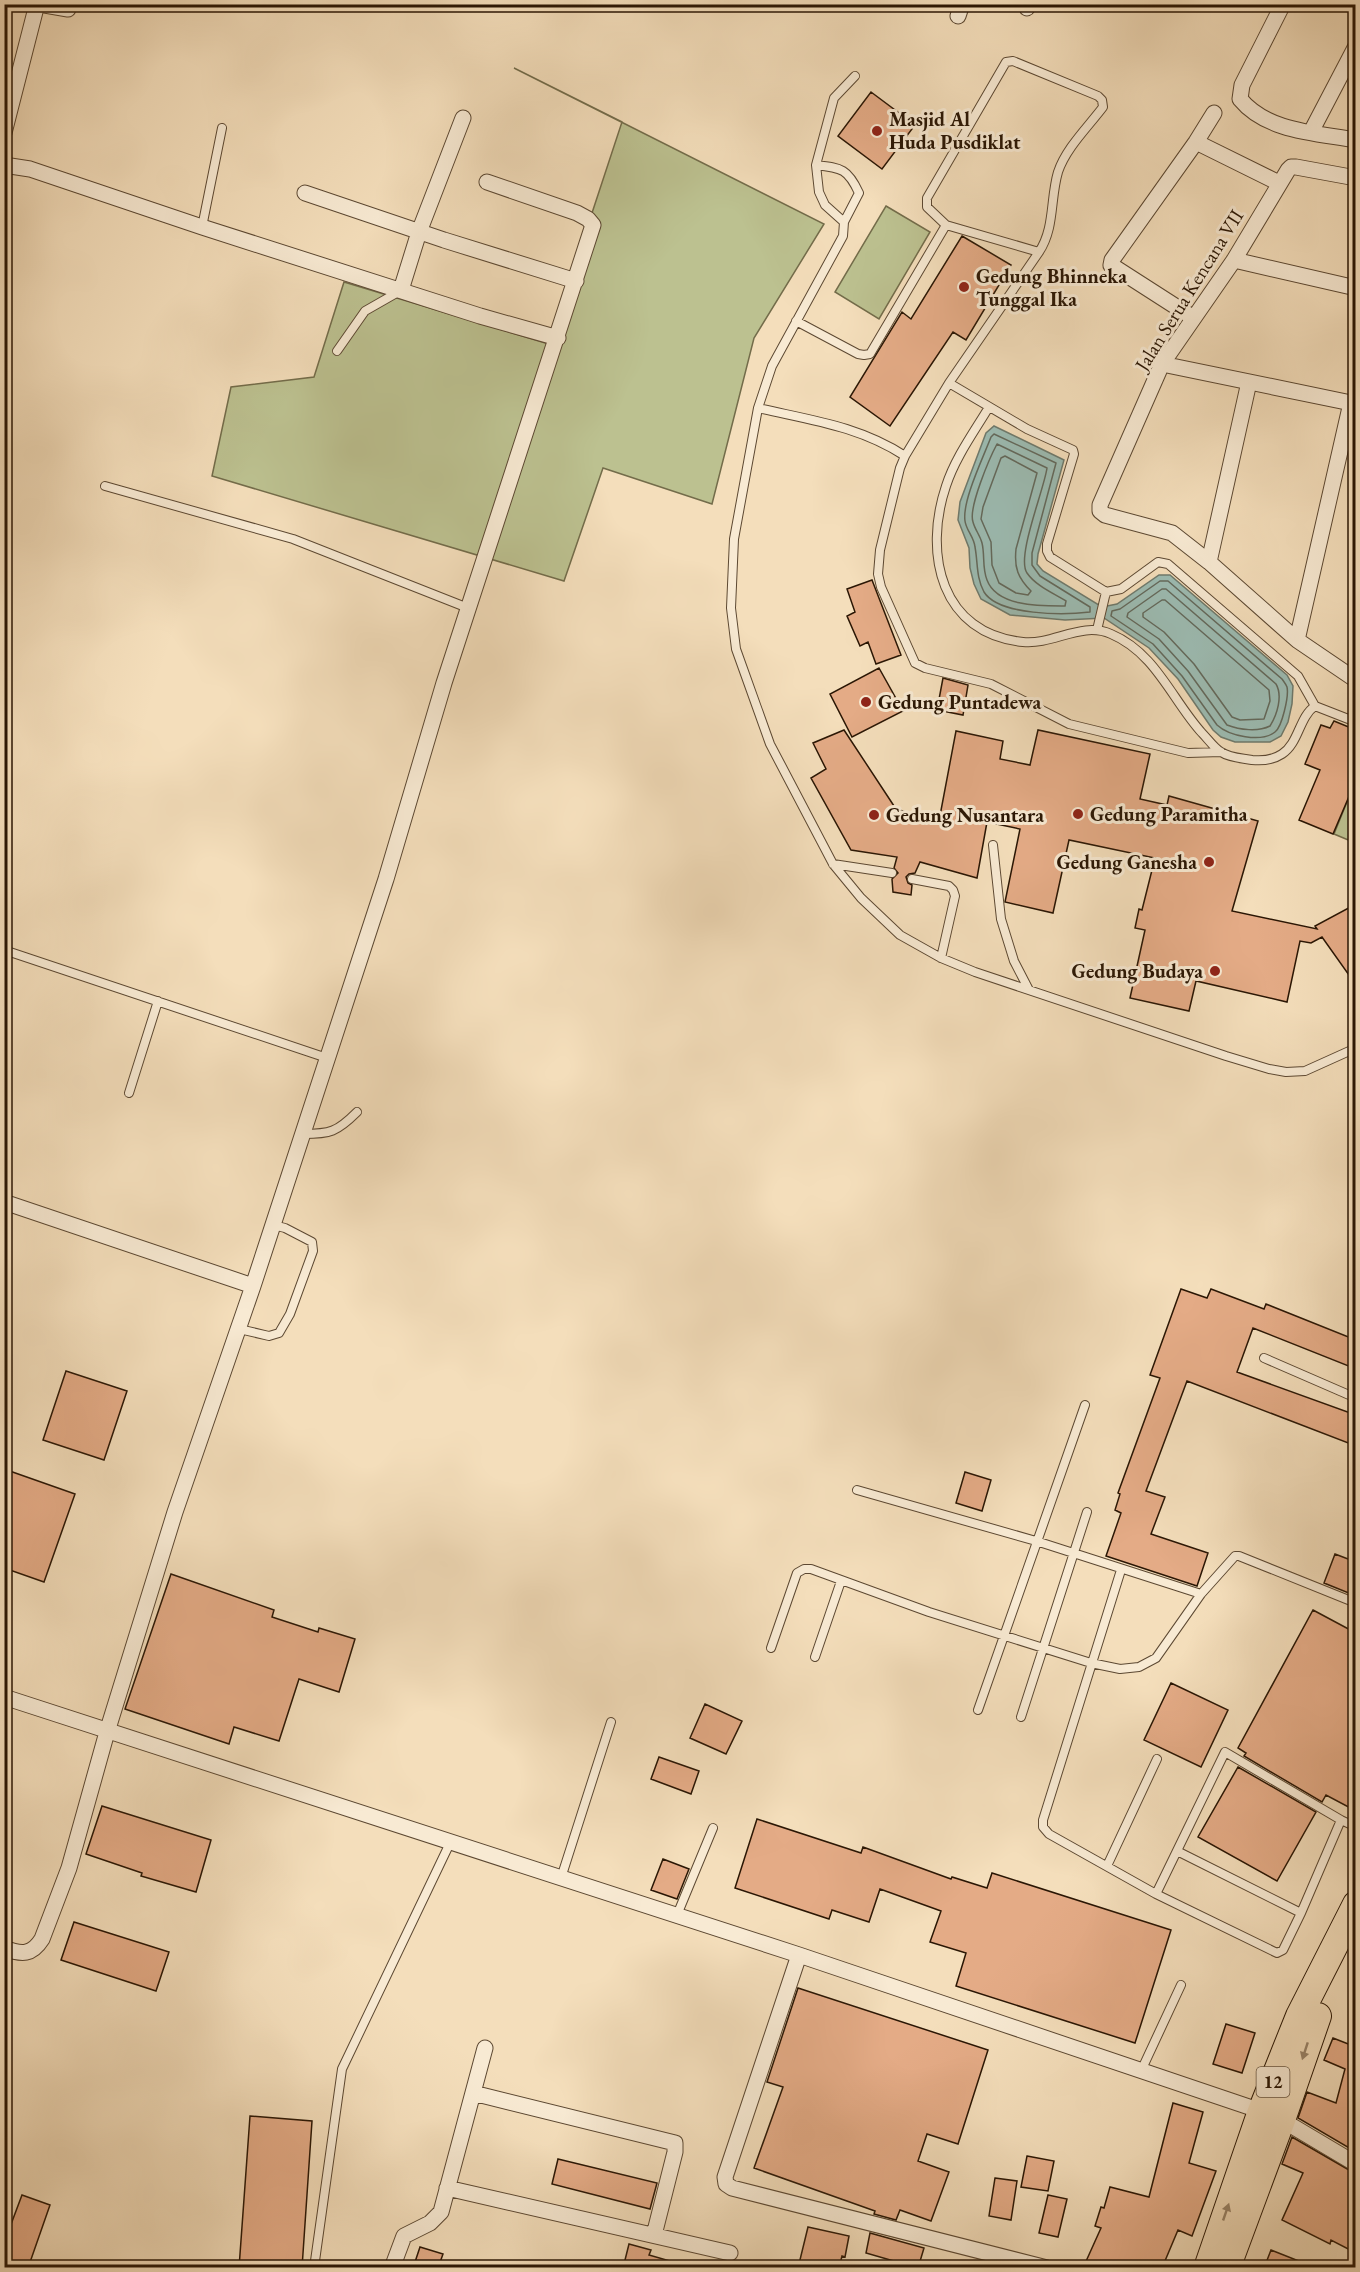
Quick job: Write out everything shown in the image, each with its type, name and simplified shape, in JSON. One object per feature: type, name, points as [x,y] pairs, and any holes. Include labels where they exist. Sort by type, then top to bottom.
[{"type":"highway","name":"12","points":[[1227,2268],[1299,2016],[1356,1904]]},
{"type":"highway","name":"12","points":[[1207,2268],[1314,2023],[1356,1941]]},
{"type":"street","points":[[4,133],[10,85],[38,4],[68,9]]},
{"type":"street","points":[[1283,4],[1242,85],[1240,99],[1246,107],[1273,123],[1356,140]]},
{"type":"street","points":[[1311,132],[1356,46]]},
{"type":"street","points":[[1192,317],[1111,265],[1112,260],[1214,113]]},
{"type":"street","points":[[401,290],[419,232],[463,118]]},
{"type":"street","points":[[1196,142],[1279,183]]},
{"type":"street","points":[[4,165],[30,169],[480,316],[558,338]]},
{"type":"street","name":"Jalan Serua Kencana VII","points":[[1356,178],[1291,167],[1279,183],[1234,260],[1192,317],[1162,364],[1100,511],[1105,515],[1172,533],[1209,562],[1297,640],[1356,680]]},
{"type":"street","points":[[4,1948],[26,1954],[36,1950],[69,1868],[107,1732],[175,1512],[254,1286],[386,879],[444,683],[593,225],[577,213],[487,182]]},
{"type":"street","points":[[305,193],[419,232],[576,281]]},
{"type":"street","points":[[1234,260],[1356,288]]},
{"type":"street","points":[[1162,364],[1353,403],[1297,640]]},
{"type":"street","points":[[1209,562],[1249,382]]},
{"type":"street","points":[[4,1202],[254,1286]]},
{"type":"street","points":[[4,1697],[799,1955],[1272,2116],[1356,2164]]},
{"type":"street","points":[[799,1955],[725,2177],[726,2184],[732,2188],[1047,2268]]},
{"type":"street","points":[[392,2268],[404,2236],[430,2223],[441,2212],[485,2048]]},
{"type":"street","points":[[473,2092],[675,2143],[675,2152],[654,2235]]},
{"type":"street","points":[[447,2188],[730,2253]]},
{"type":"lane","points":[[1039,252],[946,225],[927,207],[927,198],[1006,62],[1013,61],[1098,96],[1102,100],[1103,107],[1069,151],[1058,173],[1046,241],[1039,252],[949,383],[905,456],[880,550],[878,574],[881,587],[915,663],[925,668],[991,684],[1069,724],[1188,753],[1221,752]]},
{"type":"lane","points":[[844,222],[825,205],[819,192],[816,165],[834,98],[855,76]]},
{"type":"lane","points":[[202,227],[222,129]]},
{"type":"lane","points":[[816,165],[840,167],[852,178],[859,193],[844,222],[843,236],[772,366],[758,408],[734,538],[730,608],[736,649],[770,744],[833,864],[881,920],[900,935],[941,958],[1029,990],[1269,1069],[1286,1072],[1305,1071],[1356,1048]]},
{"type":"lane","points":[[796,321],[858,354],[870,354],[946,225]]},
{"type":"lane","points":[[337,351],[365,311],[401,290]]},
{"type":"lane","points":[[949,383],[1027,429],[1073,450],[1074,454],[1047,544],[1050,557],[1106,592],[1121,589],[1158,562],[1168,564],[1298,676],[1315,706],[1356,722]]},
{"type":"lane","points":[[990,407],[952,470],[941,502],[937,531],[938,560],[942,582],[953,604],[970,622],[1005,640],[1027,642],[1047,640],[1082,630],[1097,630],[1112,634],[1143,656],[1169,686],[1189,719],[1221,752],[1233,757],[1263,761],[1283,754],[1292,743],[1309,710],[1315,706]]},
{"type":"lane","points":[[758,408],[865,434],[905,456]]},
{"type":"lane","points":[[105,486],[293,538],[468,608]]},
{"type":"lane","points":[[1097,630],[1101,621],[1106,592]]},
{"type":"lane","points":[[993,845],[1001,919],[1014,960],[1029,990]]},
{"type":"lane","points":[[833,864],[892,873]]},
{"type":"lane","points":[[912,879],[949,886],[953,890],[955,896],[941,958]]},
{"type":"lane","points":[[4,950],[327,1058]]},
{"type":"lane","points":[[129,1093],[158,1001]]},
{"type":"lane","points":[[303,1134],[326,1134],[341,1128],[357,1112]]},
{"type":"lane","points":[[239,1329],[269,1336],[279,1333],[290,1314],[313,1251],[312,1242],[285,1228],[273,1225]]},
{"type":"lane","points":[[1264,1358],[1356,1398]]},
{"type":"lane","points":[[978,1710],[1085,1405]]},
{"type":"lane","points":[[857,1490],[1036,1541],[1201,1594]]},
{"type":"lane","points":[[1021,1717],[1087,1512]]},
{"type":"lane","points":[[771,1648],[797,1574],[804,1569],[811,1569],[929,1612],[1091,1663],[1120,1669],[1139,1667],[1156,1658],[1201,1594],[1235,1556],[1356,1603]]},
{"type":"lane","points":[[1121,1570],[1043,1820],[1043,1827],[1049,1834],[1156,1894],[1276,1953],[1283,1950],[1341,1820]]},
{"type":"lane","points":[[815,1657],[841,1581]]},
{"type":"lane","points":[[561,1878],[611,1722]]},
{"type":"lane","points":[[1156,1894],[1225,1752],[1356,1827]]},
{"type":"lane","points":[[1107,1866],[1157,1759]]},
{"type":"lane","points":[[676,1915],[713,1828]]},
{"type":"lane","points":[[315,2268],[342,2069],[450,1843]]},
{"type":"lane","points":[[1177,1851],[1301,1913]]},
{"type":"lane","points":[[1141,2071],[1181,1985]]},
{"type":"green space","points":[[622,122],[824,224],[754,338],[712,504],[603,468],[564,581],[212,476],[231,387],[314,377],[344,282],[552,345]]},
{"type":"green space","points":[[886,206],[930,232],[879,319],[835,292]]},
{"type":"green space","points":[[1349,797],[1355,799],[1353,842],[1334,834]]},
{"type":"water","points":[[994,426],[1064,460],[1038,554],[1037,564],[1043,571],[1102,607],[1117,604],[1159,575],[1170,575],[1287,675],[1293,686],[1292,704],[1288,722],[1281,736],[1270,742],[1235,742],[1221,737],[1213,730],[1178,679],[1149,648],[1104,618],[1065,620],[1010,615],[981,599],[970,568],[969,548],[958,520],[960,502],[986,433]]},
{"type":"building","name":"Masjid Al Huda Pusdiklat","points":[[871,92],[915,125],[882,169],[838,136]]},
{"type":"building","points":[[962,236],[1011,265],[966,340],[953,332],[890,426],[850,397],[902,312],[911,319]]},
{"type":"building","points":[[872,580],[901,655],[876,664],[868,642],[860,646],[847,616],[855,612],[847,589]]},
{"type":"building","name":"Gedung Puntadewa","points":[[879,668],[903,711],[852,737],[830,694]]},
{"type":"building","points":[[943,678],[968,685],[963,715],[937,710]]},
{"type":"building","points":[[1334,721],[1356,730],[1356,780],[1333,834],[1299,820],[1320,770],[1305,764],[1321,725],[1330,728]]},
{"type":"building","points":[[844,730],[896,809],[939,821],[956,731],[1003,741],[1000,759],[1030,765],[1038,730],[1150,754],[1140,799],[1167,805],[1169,796],[1258,821],[1232,911],[1317,929],[1315,926],[1356,904],[1356,985],[1322,937],[1311,943],[1300,941],[1287,1002],[1196,981],[1189,1011],[1130,998],[1145,930],[1135,928],[1155,858],[1069,840],[1053,913],[1005,902],[1020,829],[987,822],[977,878],[920,862],[915,873],[906,877],[908,883],[912,885],[911,895],[893,892],[892,879],[898,873],[894,868],[897,857],[851,850],[811,778],[826,769],[813,743]]},
{"type":"building","points":[[1181,1289],[1207,1298],[1211,1289],[1264,1309],[1266,1304],[1356,1340],[1356,1369],[1253,1328],[1237,1372],[1356,1415],[1356,1446],[1187,1381],[1146,1491],[1165,1497],[1151,1534],[1208,1553],[1197,1586],[1106,1556],[1121,1513],[1115,1510],[1120,1494],[1118,1493],[1160,1378],[1150,1375]]},
{"type":"building","points":[[66,1371],[127,1391],[104,1460],[43,1440]]},
{"type":"building","points":[[4,1469],[75,1494],[44,1582],[4,1568]]},
{"type":"building","points":[[965,1472],[991,1480],[982,1511],[956,1503]]},
{"type":"building","points":[[1335,1554],[1356,1562],[1356,1596],[1324,1583]]},
{"type":"building","points":[[171,1574],[274,1610],[272,1617],[318,1632],[319,1628],[355,1639],[339,1692],[299,1679],[279,1741],[234,1727],[229,1744],[125,1709]]},
{"type":"building","points":[[1313,1610],[1356,1633],[1356,1811],[1326,1795],[1322,1802],[1244,1756],[1246,1753],[1238,1748]]},
{"type":"building","points":[[1171,1683],[1228,1710],[1201,1767],[1144,1740]]},
{"type":"building","points":[[705,1704],[742,1721],[726,1754],[690,1738]]},
{"type":"building","points":[[659,1757],[699,1771],[691,1794],[651,1779]]},
{"type":"building","points":[[1238,1767],[1316,1812],[1277,1881],[1198,1837]]},
{"type":"building","points":[[102,1806],[211,1840],[196,1892],[141,1876],[142,1873],[86,1854]]},
{"type":"building","points":[[757,1819],[861,1853],[863,1847],[951,1879],[952,1877],[987,1888],[992,1873],[1171,1930],[1135,2043],[956,1986],[966,1953],[930,1942],[941,1911],[880,1889],[869,1922],[832,1910],[829,1919],[735,1888]]},
{"type":"building","points":[[663,1859],[689,1869],[677,1899],[651,1890]]},
{"type":"building","points":[[74,1922],[169,1952],[156,1991],[61,1960]]},
{"type":"building","points":[[798,1988],[988,2050],[958,2144],[927,2134],[918,2161],[949,2172],[931,2221],[900,2210],[896,2220],[874,2214],[875,2211],[754,2168],[783,2087],[767,2082]]},
{"type":"building","points":[[1226,2024],[1255,2033],[1242,2073],[1213,2064]]},
{"type":"building","points":[[1333,2038],[1356,2047],[1356,2152],[1298,2118],[1307,2092],[1336,2103],[1345,2069],[1324,2060]]},
{"type":"building","points":[[1173,2103],[1203,2112],[1189,2163],[1216,2171],[1192,2236],[1178,2230],[1162,2268],[1083,2268],[1101,2228],[1095,2226],[1101,2207],[1104,2208],[1110,2187],[1149,2197]]},
{"type":"building","points":[[250,2116],[312,2121],[302,2268],[239,2268]]},
{"type":"building","points":[[1292,2137],[1356,2174],[1356,2253],[1331,2240],[1330,2244],[1282,2220],[1303,2173],[1282,2164]]},
{"type":"building","points":[[1027,2156],[1054,2161],[1048,2191],[1021,2187]]},
{"type":"building","points":[[558,2159],[657,2183],[650,2209],[552,2184]]},
{"type":"building","points":[[995,2178],[1017,2181],[1011,2220],[989,2216]]},
{"type":"building","points":[[22,2195],[50,2205],[28,2268],[4,2268],[4,2243]]},
{"type":"building","points":[[1048,2195],[1067,2199],[1058,2237],[1039,2233]]},
{"type":"building","points":[[808,2227],[849,2236],[845,2257],[842,2256],[839,2268],[798,2268]]},
{"type":"building","points":[[870,2233],[924,2248],[918,2268],[866,2253]]},
{"type":"building","points":[[629,2244],[651,2250],[649,2255],[677,2263],[677,2268],[623,2268]]},
{"type":"building","points":[[420,2247],[443,2254],[438,2268],[413,2268]]},
{"type":"building","points":[[1271,2250],[1314,2267],[1314,2268],[1264,2268]]},
{"type":"place","name":"Masjid Al Huda Pusdiklat","points":[[877,131]]},
{"type":"place","name":"Gedung Bhinneka Tunggal Ika","points":[[964,287]]},
{"type":"place","name":"Gedung Puntadewa","points":[[866,702]]},
{"type":"place","name":"Gedung Paramitha","points":[[1078,814]]},
{"type":"place","name":"Gedung Nusantara","points":[[874,815]]},
{"type":"place","name":"Gedung Ganesha","points":[[1209,862]]},
{"type":"place","name":"Gedung Budaya","points":[[1215,971]]}]
